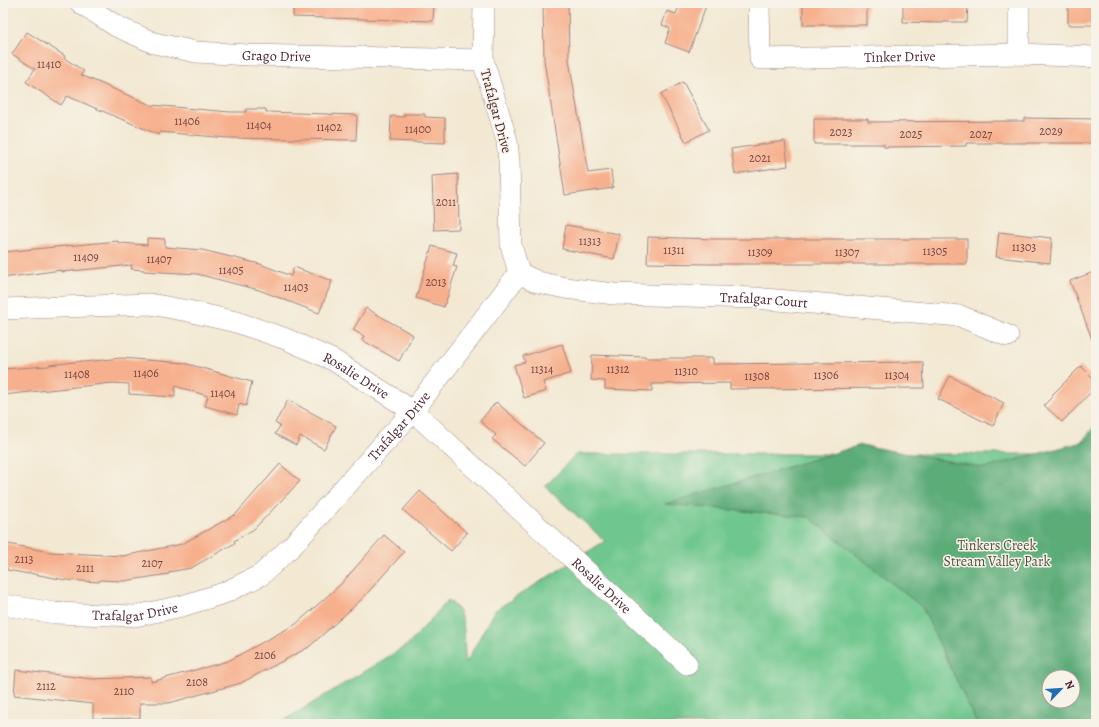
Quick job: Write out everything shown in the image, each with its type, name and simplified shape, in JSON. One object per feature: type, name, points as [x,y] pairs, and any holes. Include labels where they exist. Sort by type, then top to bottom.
[{"type":"street","name":"Grago Drive","points":[[81,3],[116,26],[154,43],[196,52],[248,55],[483,60]]},
{"type":"street","name":"Trafalgar Drive","points":[[3,605],[55,613],[135,616],[182,606],[224,593],[261,575],[294,545],[413,411],[519,274],[511,245],[509,161],[507,141],[483,60],[484,3]]},
{"type":"street","name":"Tinker Drive","points":[[759,3],[760,59],[1019,54],[1096,57]]},
{"type":"street","points":[[1019,3],[1019,54]]},
{"type":"street","name":"Trafalgar Court","points":[[519,274],[538,282],[565,288],[614,294],[755,298],[960,316],[1008,336]]},
{"type":"street","name":"Rosalie Drive","points":[[3,309],[150,304],[236,322],[286,339],[333,360],[413,411],[687,664]]},
{"type":"green space","points":[[1096,424],[1096,722],[1094,724],[278,724],[409,644],[448,600],[460,613],[464,629],[466,663],[494,611],[605,541],[545,487],[576,454],[1072,454]]},
{"type":"green space","name":"Tinkers Creek Stream Valley Park","points":[[1096,428],[1096,724],[977,724],[922,607],[809,517],[665,504],[861,445],[984,468],[1086,441]]},
{"type":"building","points":[[293,3],[434,3],[433,21],[293,17]]},
{"type":"building","points":[[543,3],[568,3],[569,60],[588,173],[611,170],[613,188],[565,195],[544,60]]},
{"type":"building","points":[[680,3],[707,3],[689,52],[665,43],[670,28],[662,25],[667,11],[676,14]]},
{"type":"building","points":[[803,3],[867,3],[867,25],[803,25]]},
{"type":"building","points":[[903,3],[968,3],[967,22],[903,22]]},
{"type":"building","points":[[1068,3],[1096,3],[1096,25],[1068,25]]},
{"type":"building","points":[[27,32],[65,56],[64,58],[84,71],[81,75],[151,105],[230,112],[246,112],[246,109],[266,109],[266,112],[357,115],[356,140],[228,138],[159,132],[159,135],[67,96],[61,105],[26,82],[35,69],[12,54]]},
{"type":"building","points":[[683,82],[709,130],[686,142],[661,94]]},
{"type":"building","points":[[404,114],[425,114],[425,117],[445,118],[445,143],[390,141],[391,116],[404,117]]},
{"type":"building","points":[[1024,118],[1096,119],[1096,143],[966,143],[966,146],[884,147],[884,144],[814,144],[814,119],[868,119],[868,122],[1024,121]]},
{"type":"building","points":[[785,141],[788,166],[735,174],[731,149]]},
{"type":"building","points":[[458,174],[459,229],[434,230],[432,176]]},
{"type":"building","points":[[566,225],[619,234],[614,259],[562,249]]},
{"type":"building","points":[[999,232],[1052,238],[1050,263],[996,257]]},
{"type":"building","points":[[648,237],[714,239],[967,239],[967,264],[647,263]]},
{"type":"building","points":[[147,238],[165,239],[165,247],[202,250],[260,264],[291,276],[294,267],[332,281],[319,313],[259,290],[197,274],[144,271],[131,269],[132,265],[61,272],[61,270],[3,278],[3,252],[118,241],[119,243],[147,245]]},
{"type":"building","points":[[432,246],[457,253],[453,266],[457,267],[444,307],[416,298]]},
{"type":"building","points":[[1096,271],[1096,346],[1095,347],[1070,281]]},
{"type":"building","points":[[366,308],[413,335],[399,361],[362,340],[364,336],[353,330]]},
{"type":"building","points":[[562,344],[571,373],[543,382],[546,391],[524,398],[514,365],[525,362],[523,356]]},
{"type":"building","points":[[592,355],[645,358],[713,358],[713,364],[923,362],[924,388],[730,389],[730,383],[652,384],[652,391],[605,389],[605,381],[591,380]]},
{"type":"building","points":[[121,358],[184,363],[252,382],[246,406],[239,404],[237,415],[205,406],[208,396],[175,386],[175,397],[129,394],[129,384],[112,383],[3,395],[3,369],[49,366],[83,361]]},
{"type":"building","points":[[1081,366],[1096,381],[1096,387],[1062,422],[1044,405]]},
{"type":"building","points":[[950,376],[1004,403],[993,426],[938,399]]},
{"type":"building","points":[[288,400],[336,426],[324,449],[300,436],[296,445],[275,434],[280,426],[275,423]]},
{"type":"building","points":[[496,402],[544,443],[525,466],[492,439],[496,435],[480,421]]},
{"type":"building","points":[[280,464],[300,481],[254,529],[234,541],[235,543],[191,568],[169,572],[169,574],[124,581],[100,580],[99,582],[65,580],[7,570],[7,568],[3,568],[3,543],[50,552],[123,556],[182,544],[236,514]]},
{"type":"building","points":[[420,491],[467,533],[451,551],[403,510]]},
{"type":"building","points":[[384,535],[404,552],[361,600],[309,647],[241,683],[169,703],[140,703],[140,718],[93,719],[93,704],[14,695],[16,670],[93,679],[151,677],[151,682],[228,661],[296,624],[341,584]]}]
